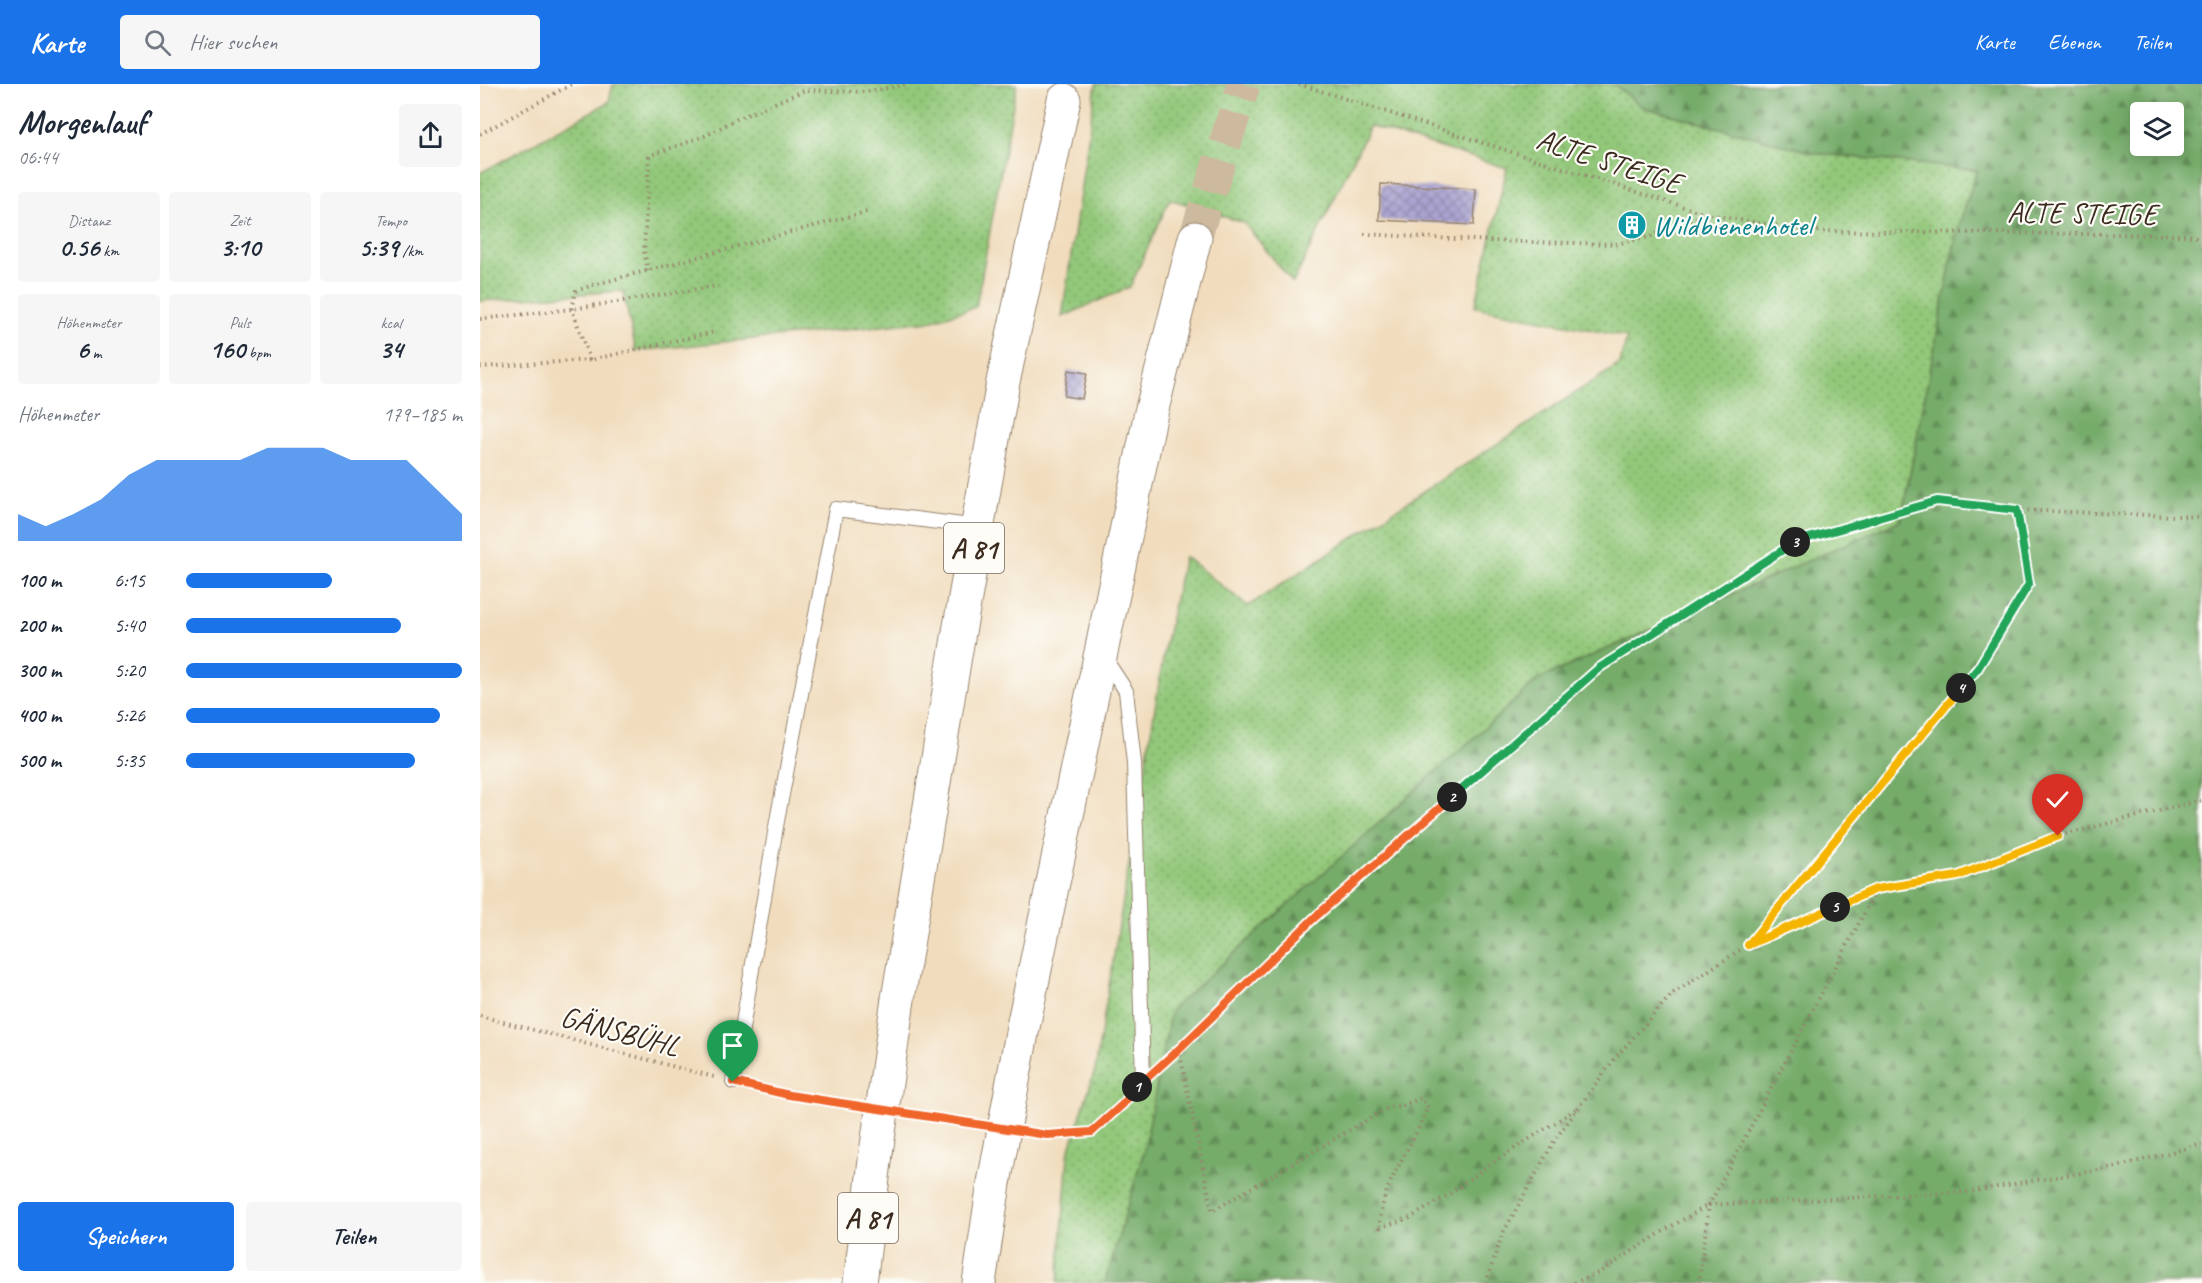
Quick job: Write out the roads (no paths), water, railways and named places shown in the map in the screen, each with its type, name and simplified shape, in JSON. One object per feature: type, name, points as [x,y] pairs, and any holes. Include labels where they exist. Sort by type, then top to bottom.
[{"type":"highway","name":"A 81","points":[[860,1283],[898,999],[959,632],[1004,382],[1064,100]]},
{"type":"highway","points":[[979,1283],[994,1183],[1023,1022],[1150,417],[1169,333],[1195,238]]},
{"type":"lane","points":[[733,1082],[777,821],[836,509],[978,527]]},
{"type":"lane","points":[[1101,652],[1126,691],[1134,763],[1143,1080]]},
{"type":"tunnel","points":[[1195,238],[1244,84]]},
{"type":"place","name":"Wildbienenhotel","points":[[1632,225]]}]
